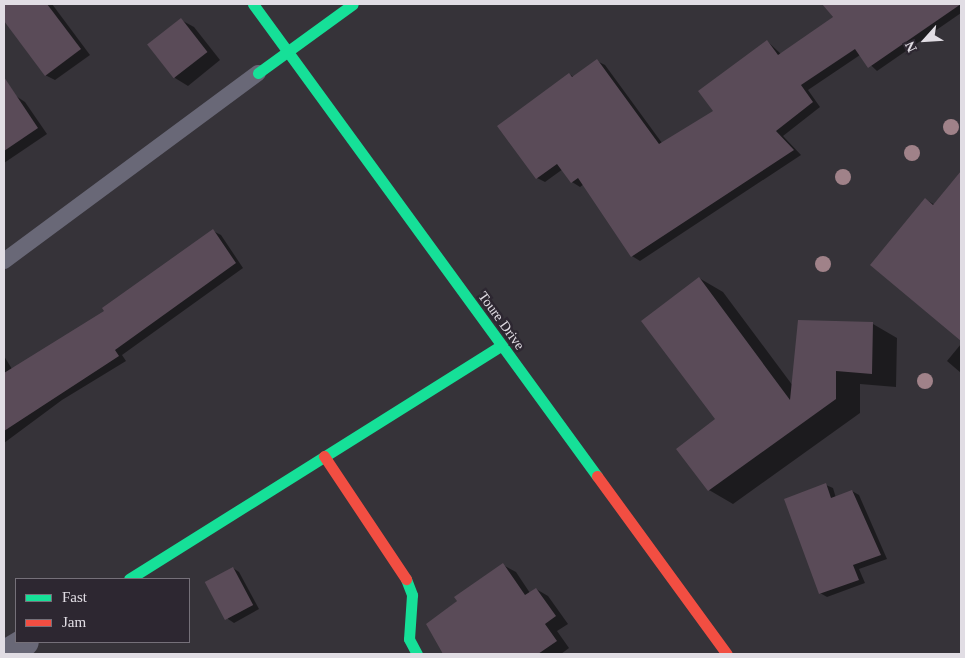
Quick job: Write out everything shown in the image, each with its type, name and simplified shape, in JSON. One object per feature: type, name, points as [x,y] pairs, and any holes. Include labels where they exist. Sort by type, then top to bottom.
[{"type":"street","name":"Toure Drive","points":[[253,4],[500,346],[727,654]]},
{"type":"street","points":[[258,73],[354,4]]},
{"type":"street","points":[[131,578],[500,346]]},
{"type":"street","points":[[324,456],[403,570],[412,595],[409,639],[417,654]]},
{"type":"street","points":[[5,654],[23,643]]},
{"type":"lane","points":[[4,261],[258,73]]},
{"type":"building","points":[[4,4],[47,4],[81,49],[45,76],[4,21]]},
{"type":"building","points":[[822,4],[961,4],[868,68],[855,49],[801,85],[813,102],[776,131],[794,150],[631,257],[578,178],[571,183],[557,164],[536,179],[497,126],[569,73],[572,77],[597,59],[659,144],[713,111],[698,91],[767,40],[778,55],[833,17]]},
{"type":"building","points":[[181,18],[207,52],[174,78],[147,44]]},
{"type":"building","points":[[4,77],[38,128],[4,151]]},
{"type":"building","points":[[961,171],[961,341],[870,265],[925,198],[933,205]]},
{"type":"building","points":[[213,229],[236,263],[115,350],[119,356],[4,431],[4,373],[104,311],[102,308]]},
{"type":"building","points":[[699,277],[790,400],[798,320],[873,322],[872,374],[836,371],[836,399],[708,491],[676,449],[715,419],[641,321]]},
{"type":"building","points":[[826,483],[831,498],[852,490],[881,555],[853,565],[859,580],[819,594],[784,499]]},
{"type":"building","points":[[503,563],[525,595],[536,588],[556,616],[545,624],[557,641],[538,654],[443,654],[426,624],[457,601],[454,597]]},
{"type":"building","points":[[233,567],[253,605],[225,620],[205,582]]},
{"type":"traffic: fast","points":[[253,4],[597,476]]},
{"type":"traffic: fast","points":[[258,73],[353,4]]},
{"type":"traffic: fast","points":[[131,578],[500,346]]},
{"type":"traffic: fast","points":[[406,579],[412,595],[409,639],[417,654]]},
{"type":"traffic: jam","points":[[324,456],[406,579]]},
{"type":"traffic: jam","points":[[597,476],[727,654]]}]
